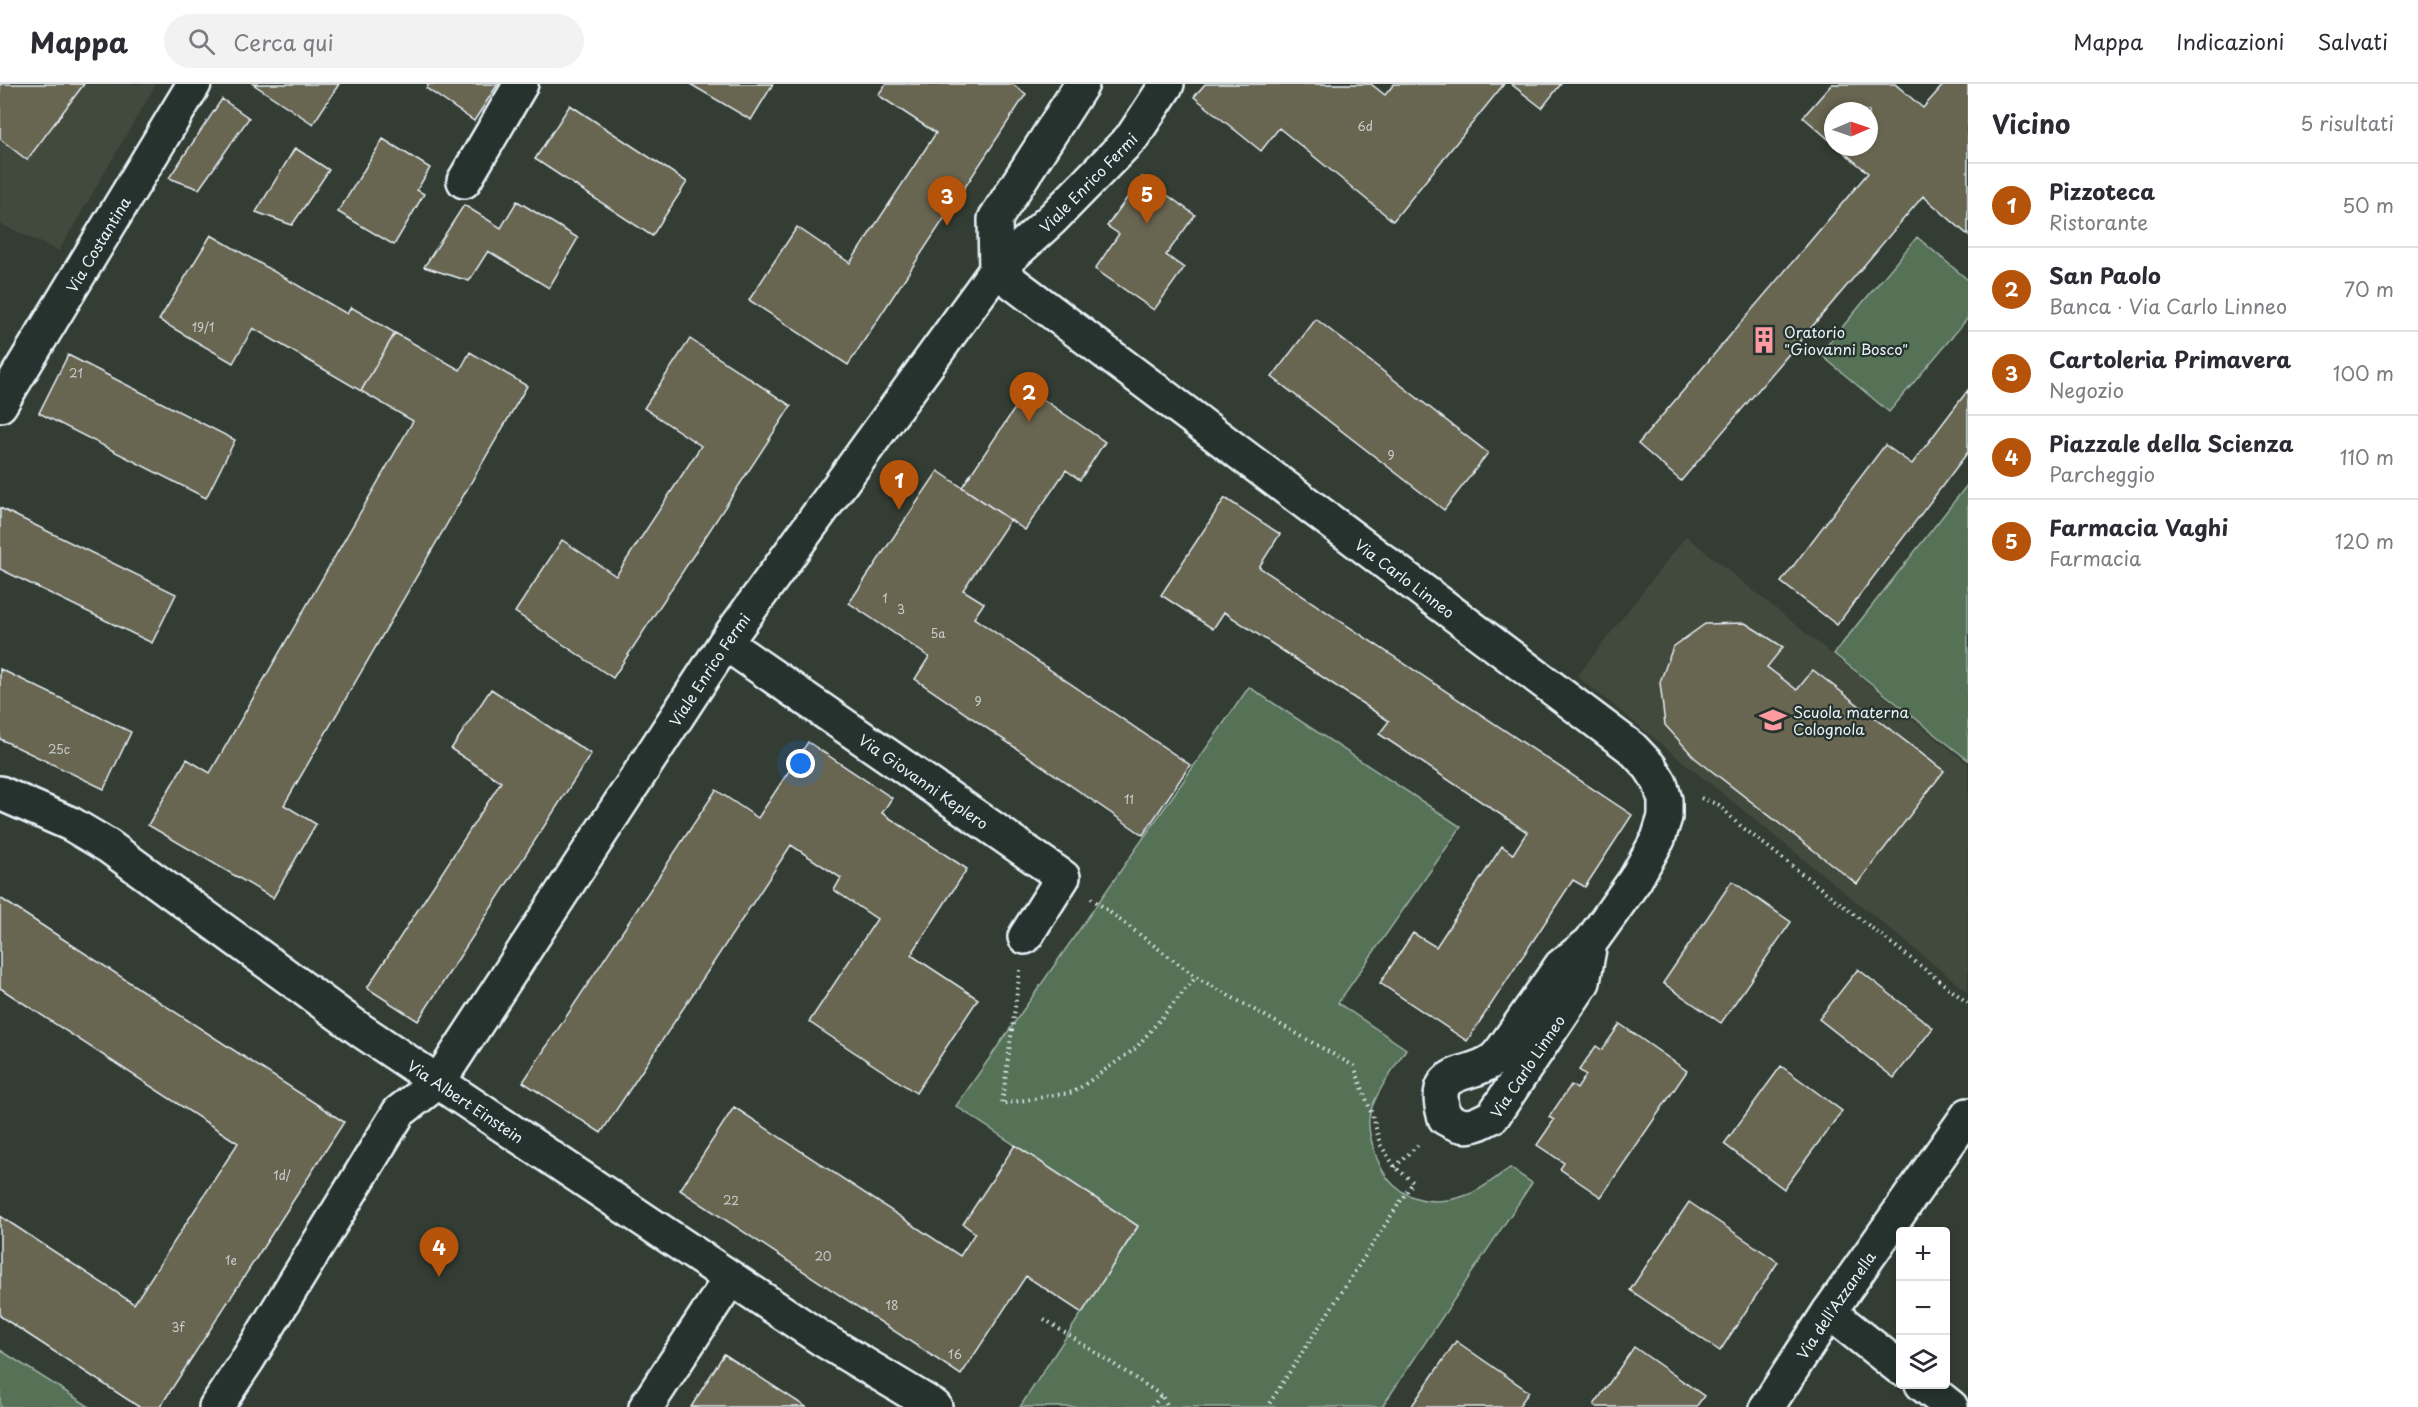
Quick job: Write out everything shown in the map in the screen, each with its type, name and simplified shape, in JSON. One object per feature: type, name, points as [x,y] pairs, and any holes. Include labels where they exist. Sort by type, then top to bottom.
[{"type":"street","name":"Via Costantina","points":[[0,405],[194,84]]},
{"type":"street","points":[[464,182],[521,84]]},
{"type":"street","points":[[996,270],[995,219],[1082,84]]},
{"type":"street","name":"Viale Enrico Fermi","points":[[216,1407],[248,1359],[399,1112],[439,1081],[725,643],[996,270],[1052,219],[1133,136],[1167,84]]},
{"type":"street","name":"Via Carlo Linneo","points":[[996,270],[1632,748],[1650,767],[1660,783],[1665,800],[1665,817],[1658,839],[1635,880],[1590,943],[1561,966],[1503,1049],[1492,1061],[1456,1073],[1443,1087],[1440,1102],[1445,1118],[1459,1126],[1477,1125],[1492,1116],[1583,982],[1590,943]]},
{"type":"street","name":"Via Giovanni Keplero","points":[[725,643],[1063,877]]},
{"type":"street","name":"Via Albert Einstein","points":[[0,793],[71,824],[108,846],[362,1031],[730,1279],[822,1339],[935,1407]]},
{"type":"street","points":[[1025,937],[1063,877]]},
{"type":"street","name":"Via dell'Azzanella","points":[[1767,1407],[1829,1312],[1968,1115]]},
{"type":"street","points":[[646,1407],[730,1279]]},
{"type":"street","points":[[1829,1312],[1896,1365]]},
{"type":"street","points":[[1928,1389],[1951,1407]]},
{"type":"path","points":[[1665,800],[1686,797],[1705,799],[1719,805],[1737,823],[1968,1004]]},
{"type":"path","points":[[1063,877],[1196,977],[1354,1066],[1374,1120],[1380,1144],[1395,1167],[1413,1182],[1268,1407]]},
{"type":"path","points":[[1025,937],[1002,1104],[1074,1092],[1136,1048],[1196,977]]},
{"type":"path","points":[[1044,1319],[1161,1395],[1169,1407]]},
{"type":"path","points":[[1152,1407],[1161,1395]]},
{"type":"shaded area","points":[[0,84],[156,84],[59,251],[0,224]]},
{"type":"shaded area","name":"Scuola materna Colognola","points":[[1686,536],[1968,764],[1968,992],[1577,676]]},
{"type":"green space","points":[[1917,237],[1968,280],[1968,318],[1889,412],[1820,354]]},
{"type":"green space","points":[[1968,484],[1968,760],[1834,654]]},
{"type":"green space","points":[[1249,687],[1461,827],[1338,1003],[1406,1049],[1377,1096],[1369,1118],[1372,1142],[1383,1172],[1401,1191],[1413,1197],[1438,1201],[1473,1193],[1510,1168],[1532,1183],[1382,1407],[1020,1407],[1138,1227],[956,1106]]},
{"type":"green space","points":[[0,1350],[90,1407],[0,1407]]},
{"type":"building","points":[[0,84],[84,84],[27,160],[0,139]]},
{"type":"building","points":[[253,84],[339,84],[313,124]]},
{"type":"building","points":[[429,84],[498,84],[474,121],[426,88]]},
{"type":"building","points":[[690,84],[773,84],[751,120]]},
{"type":"building","points":[[886,84],[1012,84],[1026,94],[848,365],[749,300],[797,227],[850,263],[936,133],[878,95]]},
{"type":"building","points":[[1205,84],[1371,84],[1385,95],[1394,84],[1504,84],[1393,221],[1279,128],[1261,151],[1194,97]]},
{"type":"building","points":[[1511,84],[1561,84],[1542,108]]},
{"type":"building","name":"Oratorio \"Giovanni Bosco\"","points":[[1832,84],[1895,84],[1923,108],[1944,84],[1968,84],[1968,235],[1923,196],[1681,481],[1638,444],[1868,173],[1848,156],[1878,156],[1878,102],[1824,102],[1824,135],[1803,117]]},
{"type":"building","points":[[222,99],[249,118],[199,189],[169,178]]},
{"type":"building","points":[[570,105],[687,182],[652,236],[535,159]]},
{"type":"building","points":[[383,139],[430,168],[417,190],[424,194],[394,245],[338,212]]},
{"type":"building","points":[[295,148],[329,170],[292,225],[256,212]]},
{"type":"building","points":[[1142,177],[1195,215],[1166,255],[1184,268],[1154,310],[1095,269],[1119,234],[1107,226]]},
{"type":"building","points":[[517,201],[578,238],[549,288],[488,251],[469,281],[424,267],[464,205],[501,228]]},
{"type":"building","points":[[211,235],[347,314],[351,307],[395,333],[361,391],[253,328],[233,363],[159,320]]},
{"type":"building","points":[[1316,319],[1488,453],[1444,510],[1272,377]]},
{"type":"building","points":[[395,333],[460,370],[470,352],[527,386],[284,805],[316,824],[273,898],[148,825],[187,759],[210,773],[413,421],[361,391]]},
{"type":"building","points":[[690,339],[791,406],[613,678],[515,612],[562,540],[616,576],[701,446],[644,408]]},
{"type":"building","points":[[68,355],[235,440],[206,498],[39,413]]},
{"type":"building","points":[[1028,389],[1105,442],[1080,480],[1066,470],[1025,530],[962,487]]},
{"type":"building","points":[[1968,390],[1968,452],[1837,625],[1781,582],[1885,445],[1912,464]]},
{"type":"building","points":[[938,471],[1010,520],[963,590],[984,603],[974,618],[1190,765],[1143,835],[915,679],[929,657],[849,603]]},
{"type":"building","points":[[1225,498],[1280,534],[1259,567],[1632,815],[1585,887],[1573,880],[1467,1041],[1380,983],[1413,933],[1436,947],[1502,846],[1513,854],[1527,832],[1379,734],[1389,721],[1224,612],[1213,629],[1161,595]]},
{"type":"building","points":[[0,508],[176,594],[152,643],[0,569]]},
{"type":"building","points":[[1745,623],[1783,647],[1767,667],[1797,690],[1813,670],[1944,771],[1857,884],[1695,758],[1665,725],[1660,682],[1673,647],[1705,624]]},
{"type":"building","points":[[0,669],[131,732],[104,789],[0,739]]},
{"type":"building","points":[[491,689],[591,754],[418,1021],[367,988],[501,782],[451,749]]},
{"type":"building","points":[[808,742],[892,798],[882,813],[967,869],[911,955],[978,999],[916,1093],[809,1022],[877,919],[834,890],[841,878],[791,845],[601,1133],[523,1082],[716,790],[758,818]]},
{"type":"building","points":[[1732,881],[1791,922],[1721,1023],[1663,983]]},
{"type":"building","points":[[0,898],[344,1122],[160,1407],[139,1407],[0,1316],[0,1216],[134,1304],[238,1143],[0,988]]},
{"type":"building","points":[[1858,969],[1933,1028],[1894,1078],[1819,1019]]},
{"type":"building","points":[[1620,1024],[1687,1071],[1601,1197],[1560,1169],[1564,1163],[1537,1145],[1554,1120],[1549,1117],[1571,1085],[1577,1089],[1586,1075],[1579,1070],[1596,1046],[1602,1050]]},
{"type":"building","points":[[1781,1066],[1842,1111],[1784,1189],[1724,1144]]},
{"type":"building","points":[[734,1107],[960,1256],[975,1233],[963,1224],[1015,1145],[1138,1226],[1082,1313],[1026,1276],[961,1375],[680,1190]]},
{"type":"building","points":[[1689,1202],[1778,1262],[1720,1351],[1630,1290]]},
{"type":"building","points":[[1456,1341],[1529,1392],[1518,1407],[1411,1407]]},
{"type":"building","points":[[1634,1347],[1704,1396],[1696,1407],[1597,1407],[1594,1405]]},
{"type":"building","points":[[724,1354],[806,1407],[691,1407]]},
{"type":"place","name":"Farmacia Vaghi","points":[[1147,224]]},
{"type":"place","name":"Cartoleria Primavera","points":[[947,226]]},
{"type":"place","name":"Oratorio \"Giovanni Bosco\"","points":[[1764,340]]},
{"type":"place","name":"San Paolo","points":[[1029,422]]},
{"type":"place","name":"Pizzoteca","points":[[899,510]]},
{"type":"place","name":"Scuola materna Colognola","points":[[1773,720]]},
{"type":"place","name":"Piazzale della Scienza","points":[[439,1277]]}]
